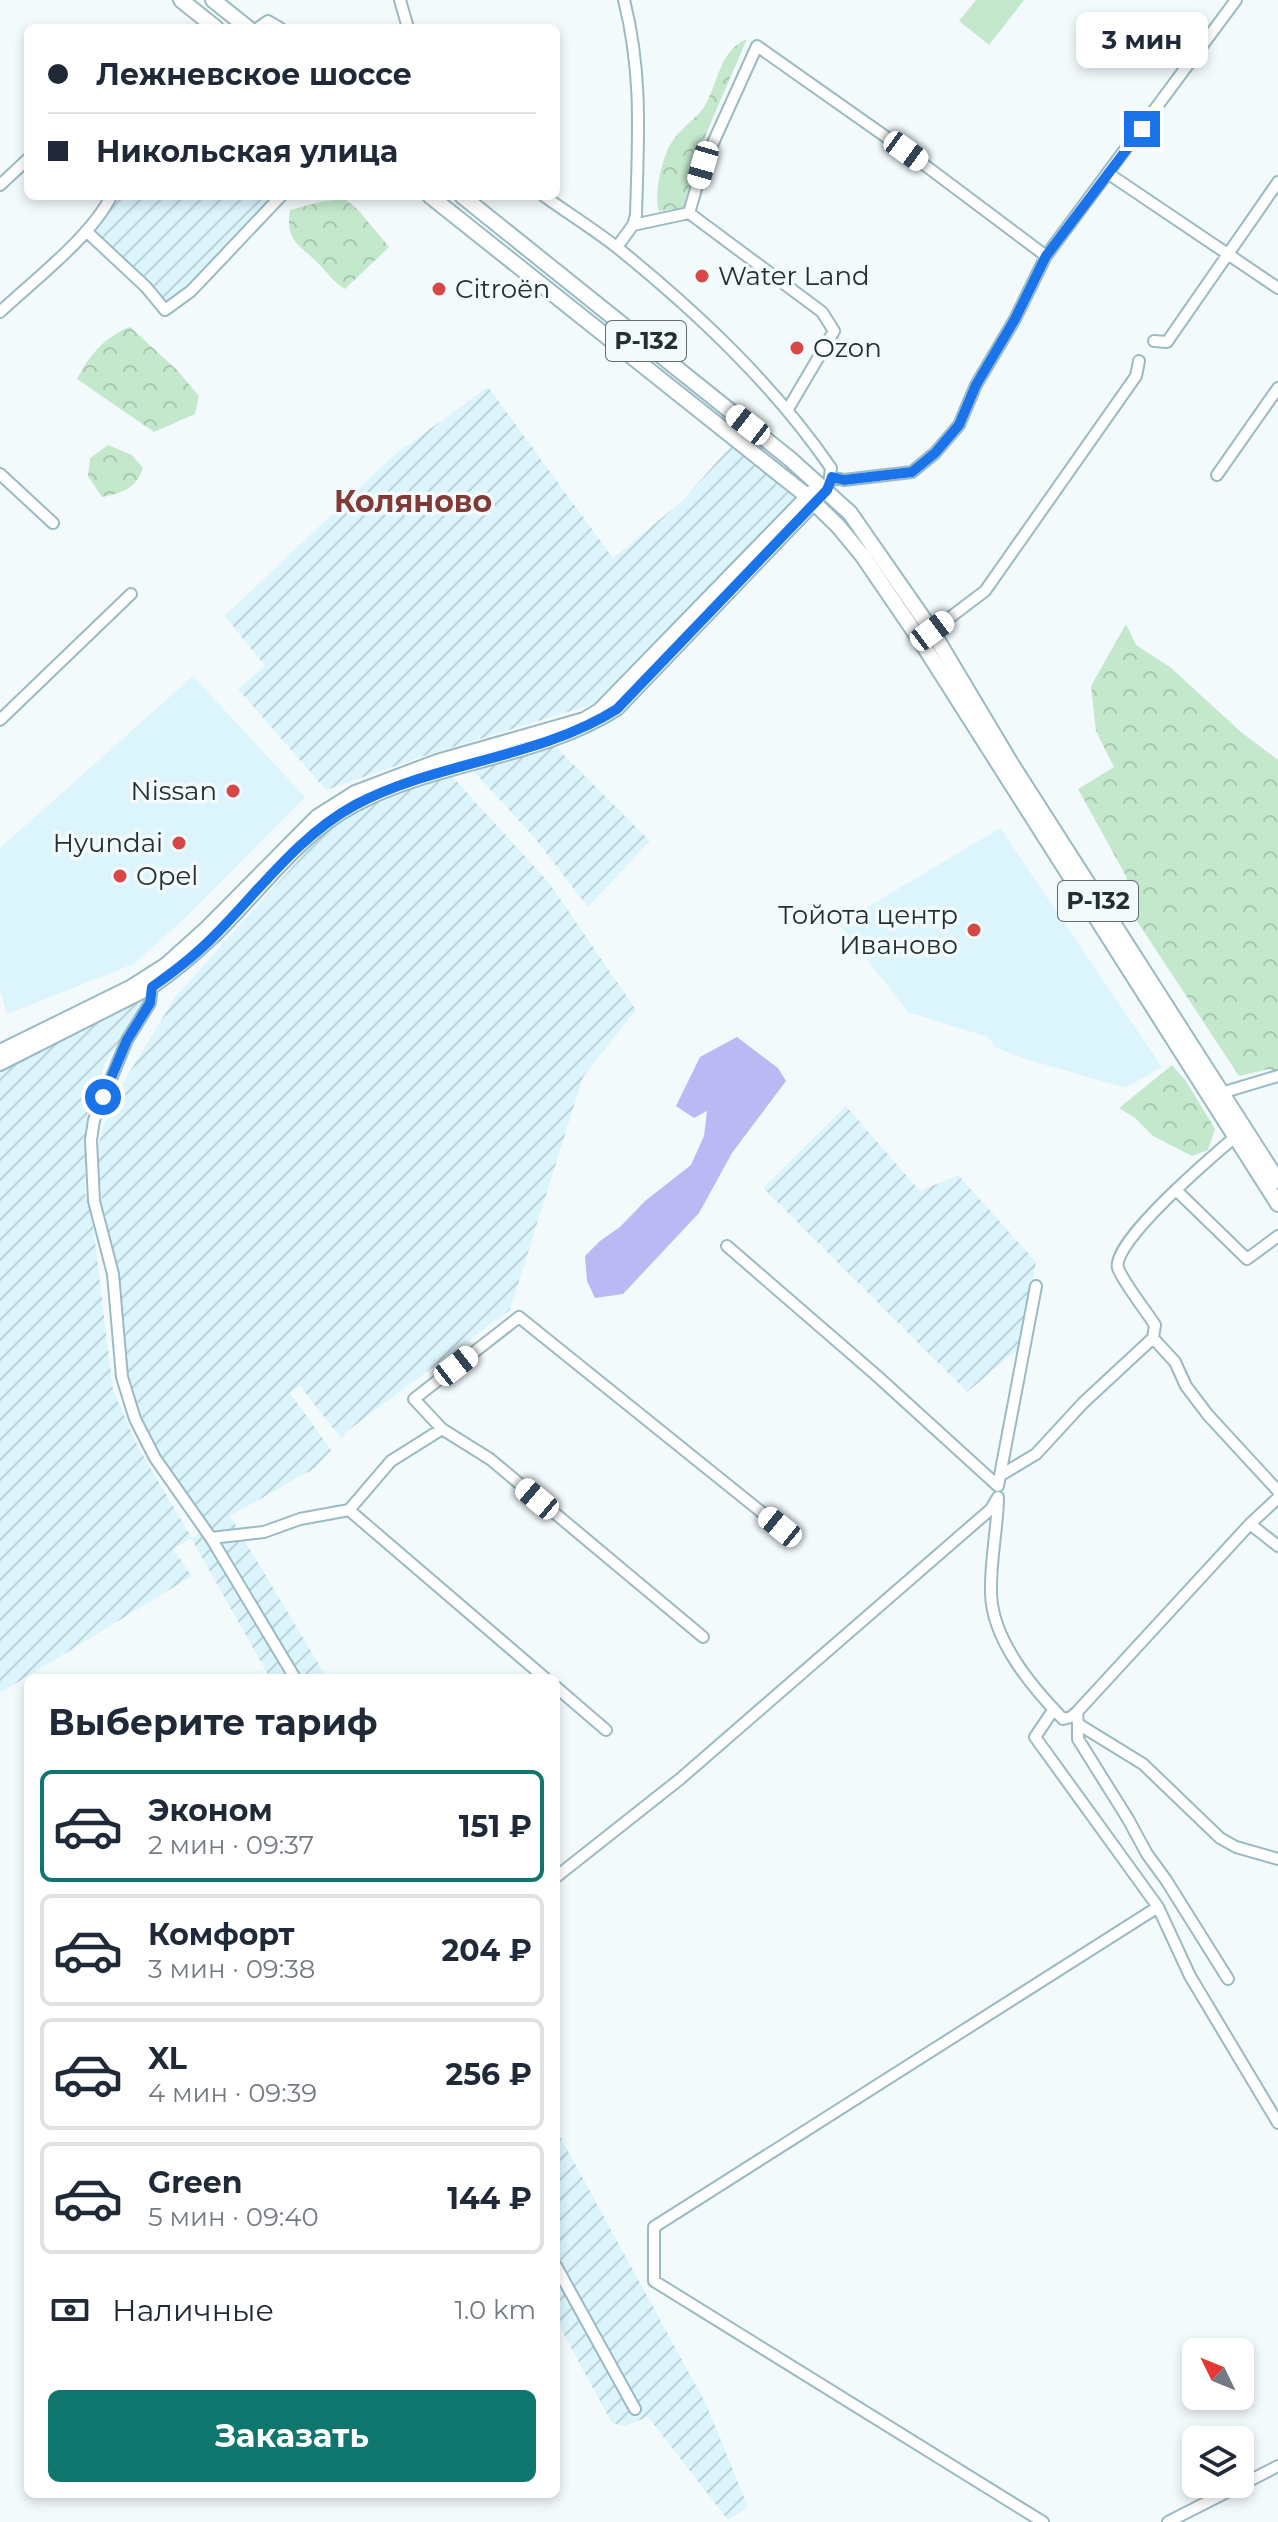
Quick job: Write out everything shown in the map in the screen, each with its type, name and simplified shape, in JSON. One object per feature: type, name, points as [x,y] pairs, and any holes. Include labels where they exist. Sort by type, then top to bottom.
[{"type":"highway","points":[[181,0],[211,24]]},
{"type":"highway","points":[[213,0],[243,24]]},
{"type":"highway","name":"Р-132","points":[[435,200],[810,500],[838,526],[925,630],[1278,1204]]},
{"type":"highway","name":"Р-132","points":[[467,200],[826,484],[850,513],[1278,1181]]},
{"type":"main road","points":[[0,1064],[150,983],[317,816],[355,792],[437,761],[584,719],[599,710],[826,484]]},
{"type":"main road","points":[[0,1051],[150,983]]},
{"type":"street","points":[[400,0],[407,24]]},
{"type":"street","points":[[617,247],[633,225],[640,101],[631,27],[624,0]]},
{"type":"street","points":[[550,200],[617,247],[711,328],[788,409],[831,468],[826,484],[912,472],[935,453],[959,425],[976,385],[1015,319],[1046,256],[1236,0]]},
{"type":"street","points":[[689,213],[703,165],[757,46],[906,151],[1046,256]]},
{"type":"street","points":[[0,185],[24,163]]},
{"type":"street","points":[[1109,174],[1278,288]]},
{"type":"street","points":[[1154,341],[1167,342],[1278,182]]},
{"type":"street","points":[[0,312],[86,231],[109,200]]},
{"type":"street","points":[[86,231],[146,287],[165,310],[191,291],[277,200]]},
{"type":"street","points":[[633,225],[689,213],[822,312],[834,331],[788,409]]},
{"type":"street","points":[[925,630],[985,591],[1136,376],[1139,361]]},
{"type":"street","points":[[1217,475],[1278,388]]},
{"type":"street","points":[[0,474],[53,523]]},
{"type":"street","points":[[0,720],[131,594]]},
{"type":"street","points":[[150,983],[150,1003],[127,1040],[94,1120],[91,1155],[94,1201],[113,1274],[122,1377],[135,1419],[155,1458],[211,1538],[293,1674]]},
{"type":"street","points":[[1221,1093],[1277,1077]]},
{"type":"street","points":[[1001,1475],[1036,1454],[1083,1403],[1153,1338],[1155,1325],[1118,1267],[1119,1254],[1176,1190],[1235,1137]]},
{"type":"street","points":[[1176,1190],[1247,1259],[1278,1236]]},
{"type":"street","points":[[727,1246],[876,1375],[998,1492]]},
{"type":"street","points":[[1036,1286],[998,1492],[991,1596],[1006,1645],[1014,1660],[1035,1690],[1063,1719],[1077,1712],[1250,1524],[1278,1498]]},
{"type":"street","points":[[703,1637],[490,1459],[442,1429],[414,1399],[519,1317],[780,1527]]},
{"type":"street","points":[[1153,1338],[1175,1362],[1186,1386],[1208,1415],[1278,1491]]},
{"type":"street","points":[[211,1538],[264,1532],[300,1519],[349,1510],[391,1461],[442,1429]]},
{"type":"street","points":[[560,1874],[680,1779],[991,1509],[998,1492]]},
{"type":"street","points":[[349,1510],[540,1674]]},
{"type":"street","points":[[1250,1524],[1278,1546]]},
{"type":"street","points":[[560,1690],[606,1730]]},
{"type":"street","points":[[1054,1709],[1035,1737],[1158,1907],[1190,1976],[1278,2123]]},
{"type":"street","points":[[1077,1712],[1078,1739],[1147,1854],[1228,1979]]},
{"type":"street","points":[[1078,1724],[1143,1764],[1220,1838],[1236,1847],[1278,1859]]},
{"type":"street","points":[[1043,2522],[654,2281],[654,2227],[1158,1907]]},
{"type":"street","points":[[560,2273],[635,2409]]},
{"type":"street","points":[[1168,2522],[1278,2466]]},
{"type":"shaded area","points":[[115,200],[272,200],[194,282],[167,304],[93,231]]},
{"type":"shaded area","points":[[488,387],[613,558],[680,503],[733,444],[800,496],[604,701],[424,756],[326,790],[238,689],[265,666],[225,616],[394,455]]},
{"type":"shaded area","points":[[193,676],[305,797],[187,916],[134,964],[7,1014],[0,989],[0,848]]},
{"type":"shaded area","points":[[552,743],[650,841],[588,907],[533,836],[468,765]]},
{"type":"shaded area","points":[[450,774],[550,884],[636,1010],[583,1077],[510,1310],[341,1438],[300,1386],[290,1393],[331,1450],[315,1468],[230,1516],[325,1674],[268,1674],[191,1538],[173,1549],[192,1576],[31,1674],[24,1674],[24,1678],[0,1693],[0,1067],[140,997],[145,1002],[105,1063],[86,1126],[85,1194],[92,1216],[113,1390],[139,1449],[192,1538],[208,1529],[140,1421],[127,1374],[121,1298],[102,1204],[97,1150],[109,1106],[176,996],[319,837],[381,795]]},
{"type":"shaded area","points":[[1000,828],[1162,1067],[1126,1088],[1022,1058],[995,1047],[988,1037],[908,1012],[839,924]]},
{"type":"shaded area","points":[[846,1106],[920,1191],[958,1175],[1036,1262],[1021,1347],[967,1392],[763,1188]]},
{"type":"shaded area","points":[[560,2136],[706,2404],[748,2507],[728,2520],[648,2417],[625,2426],[612,2423],[560,2327]]},
{"type":"green space","points":[[976,0],[1024,0],[989,45],[959,21]]},
{"type":"green space","points":[[747,39],[696,157],[684,208],[659,211],[658,185],[670,145],[704,107],[730,51]]},
{"type":"green space","points":[[346,200],[389,247],[345,289],[299,246],[289,228],[290,210],[324,201]]},
{"type":"green space","points":[[130,327],[177,370],[199,396],[195,414],[154,432],[77,379],[99,348]]},
{"type":"green space","points":[[108,445],[132,455],[143,468],[127,489],[102,497],[88,476],[90,458]]},
{"type":"green space","points":[[1126,624],[1136,645],[1170,667],[1241,732],[1278,760],[1278,1072],[1269,1069],[1239,1076],[1131,912],[1126,876],[1078,789],[1114,767],[1096,731],[1091,686]]},
{"type":"green space","points":[[1172,1065],[1186,1081],[1215,1129],[1208,1150],[1192,1156],[1153,1136],[1135,1118],[1119,1108]]},
{"type":"water","points":[[737,1037],[778,1068],[786,1081],[732,1153],[699,1213],[623,1294],[595,1298],[587,1281],[585,1256],[645,1201],[691,1165],[704,1136],[707,1111],[694,1118],[676,1106],[700,1057]]},
{"type":"place","name":"Water Land","points":[[702,276]]},
{"type":"place","name":"Citroën","points":[[439,289]]},
{"type":"place","name":"Ozon","points":[[797,348]]},
{"type":"place","name":"Nissan","points":[[233,791]]},
{"type":"place","name":"Hyundai","points":[[179,843]]},
{"type":"place","name":"Opel","points":[[120,876]]},
{"type":"place","name":"Тойота центр Иваново","points":[[974,930]]},
{"type":"district","name":"Коляново","points":[[413,502]]},
{"type":"route","points":[[103,1097],[127,1040],[150,1003],[152,987],[214,936],[327,822],[376,794],[433,773],[565,736],[589,726],[617,709],[827,490],[832,477],[844,480],[912,472],[935,453],[959,425],[976,385],[1015,319],[1046,256],[1142,129]]}]
